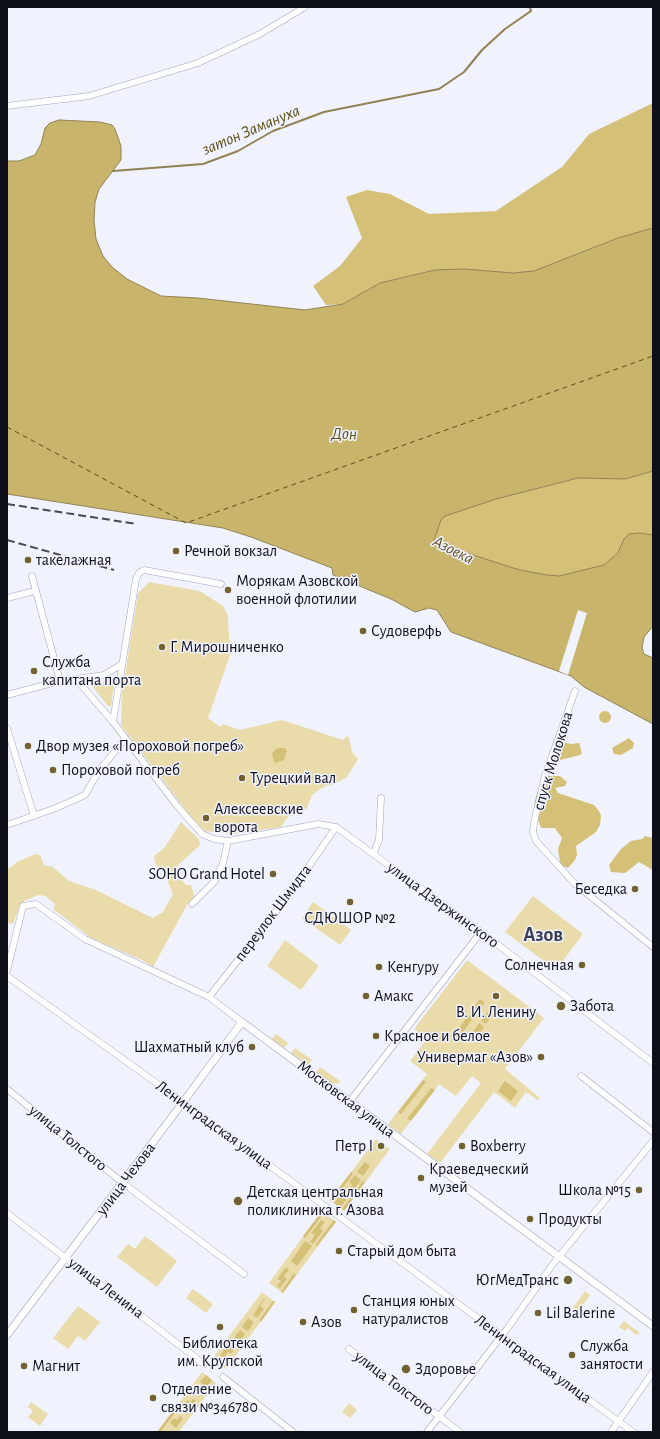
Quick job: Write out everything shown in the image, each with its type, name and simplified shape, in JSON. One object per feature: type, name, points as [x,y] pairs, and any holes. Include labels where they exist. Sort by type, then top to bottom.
[{"type":"main road","name":"Московская улица","points":[[242,1022],[653,1326]]},
{"type":"main road","name":"улица Чехова","points":[[7,1335],[123,1183],[242,1022]]},
{"type":"street","points":[[7,106],[89,96],[198,64],[260,34],[305,7]]},
{"type":"street","points":[[112,722],[136,579],[139,573],[144,570],[221,584]]},
{"type":"street","points":[[32,576],[60,681]]},
{"type":"street","points":[[7,598],[35,591]]},
{"type":"street","points":[[7,695],[60,681],[104,675],[122,664]]},
{"type":"street","points":[[7,825],[34,816],[85,795],[98,772],[125,739],[76,679]]},
{"type":"street","name":"спуск Молокова","points":[[575,691],[545,776],[533,832],[536,841],[561,871],[579,888],[653,947]]},
{"type":"street","points":[[7,728],[34,816]]},
{"type":"street","name":"улица Дзержинского","points":[[125,739],[188,820],[207,837],[228,841],[318,824],[336,827],[481,932],[653,1062]]},
{"type":"street","points":[[374,854],[379,840],[380,798]]},
{"type":"street","name":"переулок Шмидта","points":[[209,997],[292,891],[336,827]]},
{"type":"street","points":[[192,904],[215,881],[223,863],[228,841]]},
{"type":"street","name":"Московская улица","points":[[7,971],[23,906],[36,904],[85,939],[209,997],[242,1022]]},
{"type":"street","points":[[350,1101],[481,932]]},
{"type":"street","name":"Ленинградская улица","points":[[7,976],[183,1102],[632,1432]]},
{"type":"street","points":[[581,1076],[653,1132]]},
{"type":"street","name":"улица Толстого","points":[[7,1089],[123,1183],[244,1274]]},
{"type":"street","points":[[427,1432],[501,1336],[559,1257],[653,1142]]},
{"type":"street","name":"улица Ленина","points":[[7,1213],[204,1364]]},
{"type":"street","name":"улица Толстого","points":[[349,1348],[460,1432]]},
{"type":"street","points":[[611,1432],[653,1372]]},
{"type":"street","points":[[223,1377],[293,1432]]},
{"type":"shaded area","points":[[653,103],[653,228],[618,238],[534,271],[513,273],[464,269],[435,270],[380,283],[343,304],[326,305],[313,286],[340,266],[362,238],[346,197],[367,190],[390,194],[429,214],[496,211],[562,167],[589,134]]},
{"type":"shaded area","points":[[653,471],[653,535],[640,533],[624,539],[618,553],[604,565],[559,576],[547,575],[520,570],[435,543],[434,540],[441,520],[445,516],[496,499],[578,478],[625,479]]},
{"type":"shaded area","points":[[149,582],[200,591],[223,606],[228,616],[229,640],[234,644],[208,718],[220,727],[223,724],[240,730],[282,720],[343,740],[347,736],[349,737],[352,752],[358,759],[347,777],[330,786],[328,785],[320,789],[312,795],[307,808],[288,817],[281,827],[233,834],[205,831],[190,816],[121,725],[122,694],[138,593]]},
{"type":"shaded area","points":[[111,681],[114,685],[111,706],[108,706],[93,687],[94,684]]},
{"type":"shaded area","points":[[605,711],[609,713],[611,717],[609,721],[605,723],[601,721],[599,717],[601,713]]},
{"type":"shaded area","points":[[629,738],[634,743],[633,748],[621,755],[614,754],[612,748]]},
{"type":"shaded area","points":[[562,742],[571,744],[579,743],[582,753],[580,755],[560,760],[552,757],[555,743]]},
{"type":"shaded area","points":[[278,748],[285,748],[287,751],[284,760],[276,763],[274,762],[272,754]]},
{"type":"shaded area","points":[[545,776],[560,776],[567,782],[565,786],[555,788],[558,793],[594,805],[601,816],[600,825],[596,832],[576,846],[577,855],[575,860],[568,868],[563,866],[560,862],[558,849],[562,838],[555,828],[541,828],[535,812],[534,805],[537,793]]},
{"type":"shaded area","points":[[181,822],[199,839],[200,845],[178,865],[175,872],[186,885],[191,885],[195,898],[187,905],[153,967],[144,961],[91,938],[53,909],[55,904],[45,896],[39,895],[26,900],[20,905],[13,924],[7,923],[7,870],[17,862],[36,854],[40,855],[44,865],[53,867],[69,881],[96,890],[153,918],[163,912],[173,894],[164,873],[155,863],[154,856],[165,847]]},
{"type":"shaded area","points":[[645,836],[653,838],[653,870],[639,862],[625,873],[611,872],[609,865],[621,849],[631,841],[642,839]]},
{"type":"shaded area","points":[[533,896],[583,934],[556,970],[505,932]]},
{"type":"shaded area","points":[[313,902],[351,930],[340,945],[302,918]]},
{"type":"shaded area","points":[[285,940],[319,966],[301,990],[267,966]]},
{"type":"shaded area","points":[[467,960],[544,1018],[505,1069],[540,1098],[538,1100],[526,1092],[515,1108],[494,1092],[440,1163],[427,1154],[481,1083],[472,1076],[456,1096],[439,1084],[401,1134],[388,1124],[427,1074],[410,1061],[427,1039],[414,1029]]},
{"type":"shaded area","points":[[480,999],[485,1002],[475,1016],[470,1012]]},
{"type":"shaded area","points":[[491,1007],[496,1010],[486,1024],[481,1021]]},
{"type":"shaded area","points":[[469,1015],[473,1018],[463,1032],[458,1029]]},
{"type":"shaded area","points":[[479,1023],[484,1027],[474,1040],[469,1037]]},
{"type":"shaded area","points":[[276,1034],[288,1043],[284,1048],[272,1039]]},
{"type":"shaded area","points":[[295,1048],[312,1060],[308,1065],[291,1053]]},
{"type":"shaded area","points":[[320,1067],[340,1081],[338,1084],[331,1083],[316,1072]]},
{"type":"shaded area","points":[[423,1080],[426,1082],[401,1114],[398,1112]]},
{"type":"shaded area","points":[[505,1081],[518,1091],[511,1101],[498,1091]]},
{"type":"shaded area","points":[[431,1088],[435,1090],[411,1121],[407,1119]]},
{"type":"shaded area","points":[[376,1139],[390,1149],[344,1211],[330,1200]]},
{"type":"shaded area","points":[[365,1162],[370,1166],[363,1176],[357,1172]]},
{"type":"shaded area","points":[[351,1172],[353,1174],[332,1202],[330,1200]]},
{"type":"shaded area","points":[[355,1175],[361,1180],[340,1208],[334,1203],[341,1194],[344,1196],[352,1185],[349,1182]]},
{"type":"shaded area","points":[[363,1181],[365,1182],[344,1211],[342,1209]]},
{"type":"shaded area","points":[[322,1211],[336,1222],[283,1293],[269,1283]]},
{"type":"shaded area","points":[[322,1211],[324,1213],[305,1238],[303,1236]]},
{"type":"shaded area","points":[[321,1220],[325,1222],[320,1228],[323,1231],[313,1244],[310,1242],[315,1235],[311,1233]]},
{"type":"shaded area","points":[[334,1220],[336,1222],[317,1246],[315,1245]]},
{"type":"shaded area","points":[[145,1236],[177,1261],[157,1287],[117,1257],[128,1244],[135,1249]]},
{"type":"shaded area","points":[[305,1241],[312,1246],[297,1266],[291,1261]]},
{"type":"shaded area","points":[[286,1267],[289,1270],[284,1276],[287,1279],[280,1288],[277,1286],[281,1281],[277,1279]]},
{"type":"shaded area","points":[[294,1273],[296,1275],[283,1293],[281,1292]]},
{"type":"shaded area","points":[[193,1289],[213,1304],[206,1313],[186,1298]]},
{"type":"shaded area","points":[[585,1291],[590,1295],[578,1312],[573,1308]]},
{"type":"shaded area","points":[[262,1292],[275,1302],[226,1369],[212,1359]]},
{"type":"shaded area","points":[[264,1298],[265,1299],[260,1306],[264,1309],[257,1318],[253,1315]]},
{"type":"shaded area","points":[[273,1301],[275,1302],[261,1322],[259,1320]]},
{"type":"shaded area","points":[[78,1306],[100,1322],[85,1341],[78,1336],[68,1349],[53,1338]]},
{"type":"shaded area","points":[[248,1318],[254,1322],[248,1331],[242,1327]]},
{"type":"shaded area","points":[[624,1321],[640,1333],[636,1335],[628,1328],[625,1331],[619,1327]]},
{"type":"shaded area","points":[[240,1330],[245,1334],[239,1343],[233,1339]]},
{"type":"shaded area","points":[[229,1344],[235,1348],[231,1354],[228,1352],[224,1358],[220,1355]]},
{"type":"shaded area","points":[[202,1372],[216,1383],[179,1432],[157,1432]]},
{"type":"shaded area","points":[[206,1375],[212,1380],[203,1392],[199,1390],[203,1384],[200,1382]]},
{"type":"shaded area","points":[[193,1399],[196,1401],[186,1414],[183,1411],[186,1407],[184,1405],[187,1400],[190,1402]]},
{"type":"shaded area","points":[[31,1402],[48,1414],[40,1426],[28,1417],[33,1411],[28,1407]]},
{"type":"shaded area","points":[[349,1403],[357,1410],[350,1418],[342,1412]]},
{"type":"shaded area","points":[[173,1411],[175,1413],[160,1432],[157,1432]]},
{"type":"shaded area","points":[[180,1416],[183,1419],[176,1428],[170,1423],[174,1418],[177,1420]]},
{"type":"water","name":"Дон","points":[[59,120],[100,122],[112,125],[115,129],[121,146],[121,160],[99,189],[95,202],[94,220],[96,239],[103,256],[112,267],[127,279],[161,296],[198,298],[305,310],[343,304],[380,283],[435,270],[464,269],[513,273],[534,271],[618,238],[653,228],[653,471],[625,479],[578,478],[496,499],[445,516],[441,520],[434,540],[435,543],[520,570],[559,576],[604,565],[618,553],[624,539],[629,534],[640,533],[653,535],[653,626],[644,637],[642,648],[644,654],[653,658],[653,724],[584,687],[571,676],[451,632],[437,610],[429,608],[415,612],[391,599],[333,575],[332,568],[251,537],[223,528],[7,494],[7,161],[19,161],[35,155],[41,144],[45,128],[50,123]]},
{"type":"pier","points":[[578,610],[587,613],[568,675],[559,671]]},
{"type":"waterway","name":"затон Замануха","points":[[113,171],[203,164],[238,151],[273,131],[324,112],[439,89],[464,72],[482,50],[505,29],[531,11],[530,7]]},
{"type":"ferry route","points":[[7,427],[186,523],[653,356]]},
{"type":"railway","points":[[7,504],[137,524]]},
{"type":"railway","points":[[7,540],[114,570]]},
{"type":"place","name":"Речной вокзал","points":[[176,551]]},
{"type":"place","name":"такелажная","points":[[28,560]]},
{"type":"place","name":"Морякам Азовской военной флотилии","points":[[228,590]]},
{"type":"place","name":"Судоверфь","points":[[363,631]]},
{"type":"place","name":"Г. Мирошниченко","points":[[162,647]]},
{"type":"place","name":"Служба капитана порта","points":[[34,671]]},
{"type":"place","name":"Двор музея «Пороховой погреб»","points":[[28,746]]},
{"type":"place","name":"Пороховой погреб","points":[[53,770]]},
{"type":"place","name":"Турецкий вал","points":[[242,778]]},
{"type":"place","name":"Алексеевские ворота","points":[[206,818]]},
{"type":"place","name":"SOHO Grand Hotel","points":[[273,874]]},
{"type":"place","name":"Беседка","points":[[635,889]]},
{"type":"place","name":"СДЮШОР №2","points":[[350,902]]},
{"type":"place","name":"Солнечная","points":[[582,965]]},
{"type":"place","name":"Кенгуру","points":[[379,967]]},
{"type":"place","name":"Амакс","points":[[366,996]]},
{"type":"place","name":"В. И. Ленину","points":[[496,996]]},
{"type":"place","name":"Забота","points":[[561,1006]]},
{"type":"place","name":"Красное и белое","points":[[376,1036]]},
{"type":"place","name":"Шахматный клуб","points":[[252,1047]]},
{"type":"place","name":"Универмаг «Азов»","points":[[541,1057]]},
{"type":"place","name":"Петр I","points":[[381,1146]]},
{"type":"place","name":"Boxberry","points":[[462,1146]]},
{"type":"place","name":"Краеведческий музей","points":[[421,1178]]},
{"type":"place","name":"Школа №15","points":[[639,1190]]},
{"type":"place","name":"Детская центральная поликлиника г. Азова","points":[[238,1201]]},
{"type":"place","name":"Продукты","points":[[530,1219]]},
{"type":"place","name":"Старый дом быта","points":[[339,1251]]},
{"type":"place","name":"ЮгМедТранс","points":[[568,1280]]},
{"type":"place","name":"Станция юных натуралистов","points":[[354,1310]]},
{"type":"place","name":"Lil Balerine","points":[[538,1313]]},
{"type":"place","name":"Азов","points":[[303,1322]]},
{"type":"place","name":"Библиотека им. Крупской","points":[[220,1327]]},
{"type":"place","name":"Служба занятости","points":[[572,1355]]},
{"type":"place","name":"Магнит","points":[[24,1366]]},
{"type":"place","name":"Здоровье","points":[[406,1369]]},
{"type":"place","name":"Отделение связи №346780","points":[[153,1398]]},
{"type":"district","name":"Азов","points":[[543,935]]},
{"type":"water label","name":"Азовка","points":[[453,550]]}]
